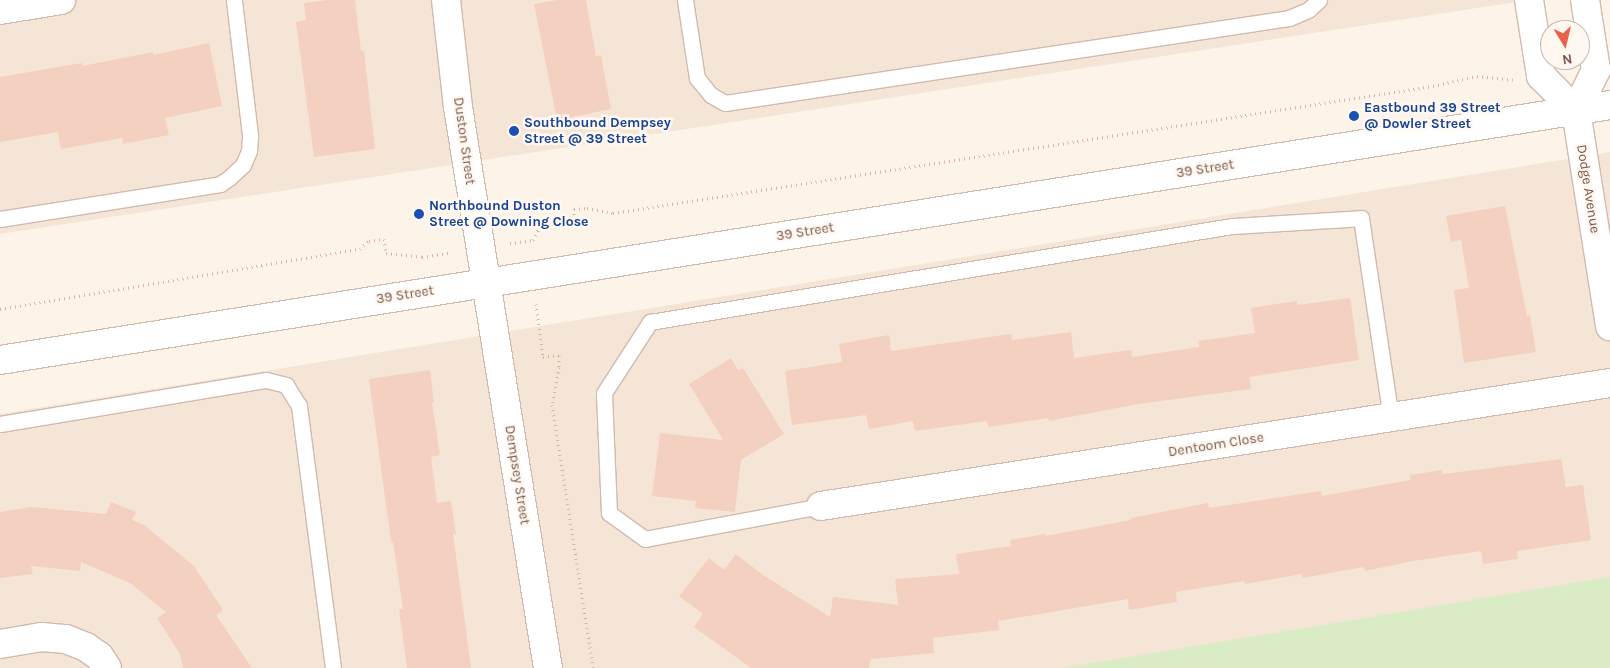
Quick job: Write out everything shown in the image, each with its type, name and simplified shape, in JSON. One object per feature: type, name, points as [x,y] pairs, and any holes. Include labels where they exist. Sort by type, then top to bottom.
[{"type":"street","name":"Duston Street","points":[[446,0],[458,107],[486,282]]},
{"type":"street","points":[[1529,0],[1541,76],[1576,110],[1596,70],[1585,0]]},
{"type":"street","points":[[0,10],[44,1]]},
{"type":"street","name":"39 Street","points":[[0,360],[1610,105]]},
{"type":"street","name":"Dodge Avenue","points":[[1576,110],[1610,326]]},
{"type":"street","name":"Dempsey Street","points":[[486,282],[548,668]]},
{"type":"street","name":"Dentoom Close","points":[[821,506],[1610,383]]},
{"type":"street","points":[[0,644],[42,637],[66,639],[86,647],[99,656],[106,668]]},
{"type":"lane","points":[[0,219],[220,184],[230,178],[243,164],[249,150],[250,135],[234,0]]},
{"type":"lane","points":[[685,0],[697,78],[711,95],[725,103],[1289,18],[1308,10],[1319,0]]},
{"type":"lane","points":[[821,506],[645,539],[609,513],[604,392],[650,322],[1232,226],[1361,218],[1391,418]]},
{"type":"lane","points":[[0,424],[266,380],[286,385],[299,406],[333,668]]},
{"type":"path","points":[[536,234],[540,227],[574,224],[574,209],[587,208],[613,213],[1433,86],[1477,76],[1511,80]]},
{"type":"path","points":[[0,309],[360,249],[369,242],[384,239],[386,253],[422,256]]},
{"type":"path","points":[[536,314],[543,357],[558,355],[560,367],[552,405],[593,668]]},
{"type":"shaded area","points":[[0,0],[1530,0],[0,234]]},
{"type":"shaded area","points":[[1610,152],[1610,668],[0,668],[0,414]]},
{"type":"green space","points":[[1610,577],[1610,668],[1064,668]]},
{"type":"building","points":[[327,0],[355,0],[361,51],[364,51],[375,149],[314,157],[296,22],[306,20],[304,3]]},
{"type":"building","points":[[557,0],[586,0],[596,56],[601,55],[611,109],[557,120],[534,4]]},
{"type":"building","points":[[209,43],[222,106],[165,118],[169,135],[123,144],[122,138],[61,149],[58,132],[0,142],[0,77],[82,63],[82,66],[153,52],[153,55]]},
{"type":"building","points":[[1505,206],[1527,316],[1530,315],[1536,352],[1464,363],[1454,290],[1469,288],[1461,240],[1451,242],[1446,216]]},
{"type":"building","points":[[1350,298],[1359,360],[1249,377],[1251,389],[1138,404],[1049,421],[1048,418],[988,427],[987,421],[915,431],[913,421],[869,429],[866,415],[792,425],[785,371],[842,362],[839,344],[889,335],[891,351],[1011,334],[1012,340],[1071,332],[1074,358],[1131,350],[1132,357],[1199,347],[1198,341],[1255,333],[1251,308],[1297,301],[1297,305]]},
{"type":"building","points":[[731,358],[738,370],[743,368],[784,434],[741,460],[735,512],[695,508],[696,501],[652,496],[660,433],[723,440],[689,384]]},
{"type":"building","points":[[430,370],[434,403],[432,403],[440,455],[431,457],[437,503],[451,501],[456,534],[453,534],[471,668],[407,668],[399,609],[403,609],[393,542],[391,542],[369,379]]},
{"type":"building","points":[[1561,459],[1566,487],[1583,485],[1591,540],[1517,551],[1518,559],[1483,564],[1481,551],[1413,561],[1365,571],[1364,567],[1302,578],[1302,574],[1245,584],[1244,581],[1176,592],[1177,602],[1129,610],[1128,599],[998,621],[999,630],[933,638],[934,653],[871,659],[869,668],[751,668],[694,627],[703,614],[679,596],[709,558],[724,570],[736,554],[763,575],[830,617],[833,597],[898,605],[895,579],[959,574],[956,554],[1011,546],[1010,540],[1045,534],[1045,536],[1131,520],[1131,518],[1208,503],[1209,508],[1321,491],[1322,496],[1410,480],[1410,475],[1442,470],[1443,474]]},
{"type":"building","points":[[111,502],[136,512],[132,520],[144,525],[194,566],[223,610],[216,615],[252,668],[183,668],[180,654],[157,618],[166,612],[130,583],[81,562],[80,571],[31,566],[33,574],[0,578],[0,512],[31,507],[106,514]]},
{"type":"place","name":"Eastbound 39 Street @ Dowler Street","points":[[1354,116]]},
{"type":"place","name":"Southbound Dempsey Street @ 39 Street","points":[[514,131]]},
{"type":"place","name":"Northbound Duston Street @ Downing Close","points":[[419,214]]}]
